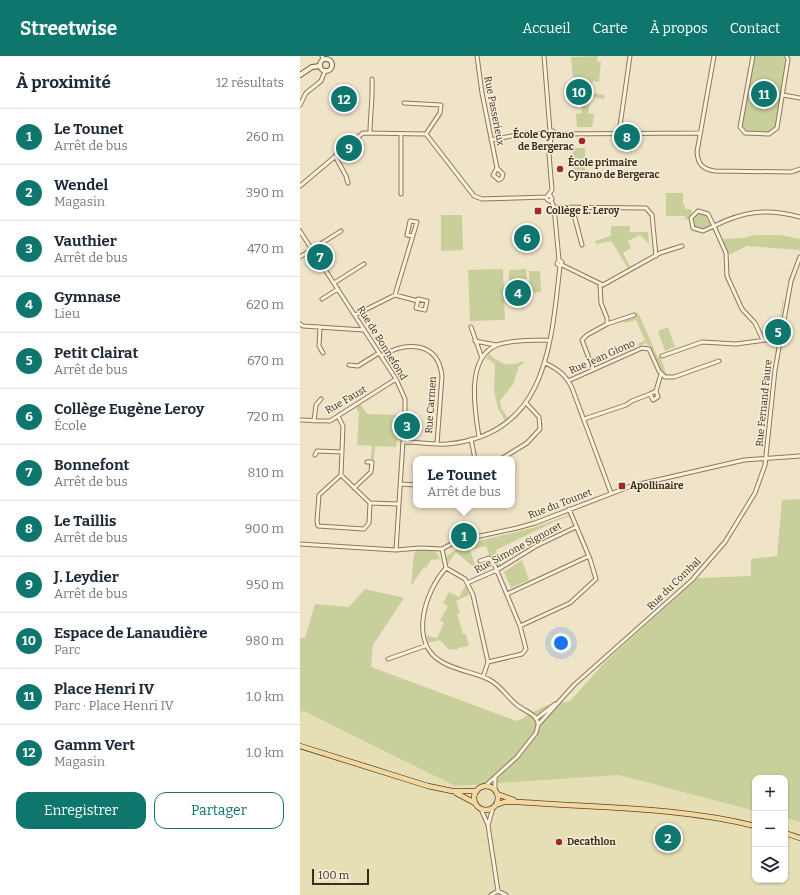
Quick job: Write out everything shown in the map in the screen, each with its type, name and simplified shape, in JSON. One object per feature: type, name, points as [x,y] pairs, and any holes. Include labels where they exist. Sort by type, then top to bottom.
[{"type":"main road","points":[[330,60],[334,56]]},
{"type":"main road","points":[[320,66],[323,58],[330,60]]},
{"type":"main road","points":[[320,66],[324,71],[328,71],[332,68],[330,60]]},
{"type":"main road","points":[[300,75],[312,67],[320,66]]},
{"type":"main road","points":[[300,746],[398,777],[452,791],[475,802],[481,809],[494,807],[504,802],[520,802],[704,816],[752,825]]},
{"type":"main road","points":[[452,791],[476,791],[484,786],[488,786],[496,792],[520,802]]},
{"type":"main road","points":[[475,802],[474,798],[476,791]]},
{"type":"main road","points":[[494,807],[498,800],[496,792]]},
{"type":"main road","points":[[788,834],[800,838]]},
{"type":"street","name":"Rue Passerieux","points":[[477,56],[480,82],[497,168]]},
{"type":"street","points":[[544,56],[550,131],[554,134],[699,133]]},
{"type":"street","points":[[618,133],[630,56]]},
{"type":"street","points":[[714,56],[699,133],[697,152],[700,165],[707,170],[715,171],[791,172],[800,169]]},
{"type":"street","points":[[753,56],[740,122],[742,130],[745,133],[769,134],[776,128],[783,95],[788,59],[786,56]]},
{"type":"street","points":[[300,105],[306,93],[321,81],[324,71]]},
{"type":"street","points":[[370,133],[370,115],[373,105],[372,79]]},
{"type":"street","points":[[783,95],[800,98]]},
{"type":"street","points":[[404,103],[440,105],[440,113],[426,134]]},
{"type":"street","points":[[547,134],[550,131]]},
{"type":"street","points":[[300,186],[363,133],[426,134]]},
{"type":"street","points":[[491,140],[527,133],[547,134],[551,138]]},
{"type":"street","points":[[401,134],[401,194]]},
{"type":"street","points":[[426,134],[474,196],[482,199],[548,196],[552,198],[551,200],[554,207],[559,260],[557,264],[600,285],[607,284],[666,250],[682,246]]},
{"type":"street","points":[[548,196],[552,190],[549,154],[551,138],[554,134]]},
{"type":"street","points":[[335,156],[346,176],[348,183]]},
{"type":"street","points":[[554,207],[646,208],[652,214],[656,256]]},
{"type":"street","points":[[572,207],[582,245]]},
{"type":"street","points":[[763,340],[755,323],[742,309],[727,276],[726,254],[714,226],[710,217],[705,212],[698,211],[691,218],[691,225],[696,230],[703,231],[714,226],[734,216],[750,213],[768,212],[800,217]]},
{"type":"street","points":[[395,295],[413,236],[417,222],[410,220],[407,235],[413,236]]},
{"type":"street","name":"Rue de Bonnefond","points":[[300,231],[396,379],[405,399],[404,442],[396,550]]},
{"type":"street","points":[[300,257],[341,231]]},
{"type":"street","name":"Rue Fernand Faure","points":[[767,457],[772,389],[780,338],[791,281],[800,257]]},
{"type":"street","points":[[334,283],[364,264]]},
{"type":"street","points":[[404,442],[437,444],[479,437],[507,423],[526,403],[539,380],[545,363],[561,265]]},
{"type":"street","points":[[600,285],[600,298],[608,324]]},
{"type":"street","points":[[322,298],[338,289]]},
{"type":"street","points":[[355,315],[395,295],[418,301]]},
{"type":"street","points":[[594,369],[582,340],[587,335],[608,324],[634,315]]},
{"type":"street","points":[[300,324],[303,326],[364,330]]},
{"type":"street","points":[[320,327],[319,346],[322,353]]},
{"type":"street","points":[[471,327],[482,358]]},
{"type":"street","points":[[662,356],[702,342],[736,344],[780,338]]},
{"type":"street","points":[[475,341],[496,345],[549,340]]},
{"type":"street","points":[[479,437],[474,395],[476,375],[482,358],[496,345]]},
{"type":"street","name":"Rue Carmen","points":[[349,365],[358,366],[380,354],[397,348],[414,346],[431,353],[441,367],[442,376],[437,444]]},
{"type":"street","name":"Rue Jean Giono","points":[[568,381],[638,349],[646,348],[651,351],[661,374]]},
{"type":"street","points":[[650,394],[651,399],[656,400],[658,397],[656,391],[661,374],[665,377],[674,377],[719,361]]},
{"type":"street","points":[[545,363],[556,368],[568,381],[584,419],[611,493]]},
{"type":"street","name":"Rue Faust","points":[[300,420],[330,421],[396,379]]},
{"type":"street","points":[[584,419],[626,405],[656,391]]},
{"type":"street","points":[[314,421],[316,406],[321,399]]},
{"type":"street","points":[[506,456],[526,443],[540,429],[540,417],[526,403]]},
{"type":"street","points":[[338,416],[343,426],[341,475],[319,495],[318,526],[364,529],[369,523],[370,503]]},
{"type":"street","points":[[470,439],[474,456]]},
{"type":"street","points":[[315,455],[318,451],[342,452]]},
{"type":"street","name":"Rue du Tounet","points":[[300,544],[396,550],[420,548],[442,549],[457,541],[517,528],[611,493],[645,483],[723,464],[767,457],[800,456]]},
{"type":"street","name":"Rue du Combal","points":[[484,786],[517,758],[536,733],[538,725],[561,699],[616,646],[671,600],[707,564],[736,525],[755,493],[766,465],[767,457]]},
{"type":"street","points":[[354,488],[371,472],[372,462],[368,462]]},
{"type":"street","points":[[341,475],[370,503],[399,504]]},
{"type":"street","points":[[401,484],[413,485]]},
{"type":"street","points":[[520,626],[570,603],[594,582],[596,577],[589,556],[568,509]]},
{"type":"street","name":"Rue Simone Signoret","points":[[467,583],[497,570],[536,546],[576,527]]},
{"type":"street","points":[[442,549],[446,568],[430,595],[425,610],[423,625],[425,646],[431,655],[441,662],[453,668],[491,681],[517,705],[536,719],[538,725]]},
{"type":"street","points":[[507,594],[589,556]]},
{"type":"street","points":[[480,561],[490,558],[497,570],[520,626],[525,645],[525,651],[522,654],[488,662]]},
{"type":"street","points":[[446,568],[465,578],[477,609],[488,662],[483,677]]},
{"type":"street","points":[[388,659],[425,646]]},
{"type":"street","name":"Rue du Combal","points":[[536,719],[561,699]]},
{"type":"street","points":[[495,777],[496,792]]},
{"type":"street","points":[[488,825],[494,807]]},
{"type":"street","points":[[481,809],[488,825],[498,891]]},
{"type":"street","points":[[491,895],[498,891]]},
{"type":"street","points":[[498,891],[506,895]]},
{"type":"shaded area","points":[[304,711],[455,786],[619,775],[752,810],[752,883],[788,883],[788,819],[800,822],[800,895],[300,895],[300,713]]},
{"type":"green space","points":[[598,56],[597,61],[601,62],[599,82],[593,81],[591,93],[605,95],[604,99],[591,97],[588,113],[594,114],[592,127],[577,127],[576,114],[582,113],[580,93],[566,94],[566,91],[580,89],[579,77],[573,77],[571,57]]},
{"type":"green space","points":[[754,56],[782,56],[786,62],[775,128],[770,132],[745,131],[742,126]]},
{"type":"green space","points":[[573,148],[585,148],[585,171],[573,171]]},
{"type":"green space","points":[[666,193],[683,193],[683,203],[686,209],[691,209],[692,213],[688,219],[685,220],[685,216],[666,216]]},
{"type":"green space","points":[[699,212],[706,214],[711,225],[701,230],[695,228],[692,218]]},
{"type":"green space","points":[[441,215],[462,215],[463,250],[441,251]]},
{"type":"green space","points":[[611,226],[630,226],[630,232],[648,232],[649,244],[640,235],[628,241],[631,248],[623,253],[630,267],[628,268],[611,241],[596,244],[595,241],[611,236]]},
{"type":"green space","points":[[754,235],[781,235],[800,239],[800,250],[747,246],[729,255],[722,239],[743,238]]},
{"type":"green space","points":[[503,269],[505,320],[470,321],[468,270]]},
{"type":"green space","points":[[526,269],[527,279],[509,280],[509,270]]},
{"type":"green space","points":[[529,271],[540,271],[541,292],[530,293]]},
{"type":"green space","points":[[783,300],[778,335],[765,337],[762,332],[779,323]]},
{"type":"green space","points":[[634,312],[639,314],[657,356],[661,359],[667,376],[661,372],[652,350],[649,348],[650,346],[645,343],[639,346],[638,344],[645,340],[636,320],[625,323],[624,321],[636,317]]},
{"type":"green space","points":[[668,327],[675,347],[665,351],[658,331]]},
{"type":"green space","points":[[489,354],[505,364],[513,364],[523,361],[524,363],[519,366],[513,384],[500,401],[501,408],[508,418],[505,421],[498,408],[494,391],[495,366],[494,363],[486,358]]},
{"type":"green space","points":[[360,404],[367,414],[398,415],[398,424],[401,425],[400,440],[397,440],[396,447],[375,446],[374,459],[371,459],[372,446],[357,445],[359,413],[356,408]]},
{"type":"green space","points":[[800,499],[800,822],[788,819],[788,775],[752,775],[752,810],[619,775],[455,786],[304,711],[300,713],[300,638],[305,638],[315,604],[349,607],[365,589],[404,598],[373,645],[371,667],[517,721],[545,706],[570,701],[606,661],[698,578],[751,576],[751,559],[777,556],[782,500]]},
{"type":"green space","points":[[569,515],[570,516],[554,522],[496,550],[501,566],[497,568],[493,558],[487,556],[489,554],[486,546],[470,550],[477,570],[456,552],[447,565],[445,557],[463,545],[532,528]]},
{"type":"green space","points":[[423,549],[434,551],[440,559],[431,560],[426,568],[424,567],[411,586],[414,553],[417,551],[416,550]]},
{"type":"green space","points":[[522,560],[529,580],[511,588],[504,572]]},
{"type":"green space","points":[[466,585],[469,595],[456,601],[460,613],[457,614],[463,634],[466,634],[469,646],[458,648],[457,650],[448,649],[440,640],[428,643],[426,635],[437,638],[444,623],[440,620],[448,606],[443,603],[449,592],[459,597]]},
{"type":"place","name":"Espace de Lanaudière","points":[[579,92]]},
{"type":"place","name":"Place Henri IV","points":[[764,94]]},
{"type":"place","name":"Gamm Vert","points":[[344,99]]},
{"type":"place","name":"Le Taillis","points":[[627,137]]},
{"type":"place","name":"École Cyrano de Bergerac","points":[[582,141]]},
{"type":"place","name":"J. Leydier","points":[[349,148]]},
{"type":"place","name":"École primaire Cyrano de Bergerac","points":[[560,169]]},
{"type":"place","name":"Collège E. Leroy","points":[[538,211]]},
{"type":"place","name":"Collège Eugène Leroy","points":[[527,238]]},
{"type":"place","name":"Bonnefont","points":[[320,257]]},
{"type":"place","name":"Gymnase","points":[[518,293]]},
{"type":"place","name":"Petit Clairat","points":[[778,332]]},
{"type":"place","name":"Vauthier","points":[[407,426]]},
{"type":"place","name":"Apollinaire","points":[[622,486]]},
{"type":"place","name":"Le Tounet","points":[[464,536]]},
{"type":"place","name":"Wendel","points":[[668,838]]},
{"type":"place","name":"Decathlon","points":[[559,842]]}]
